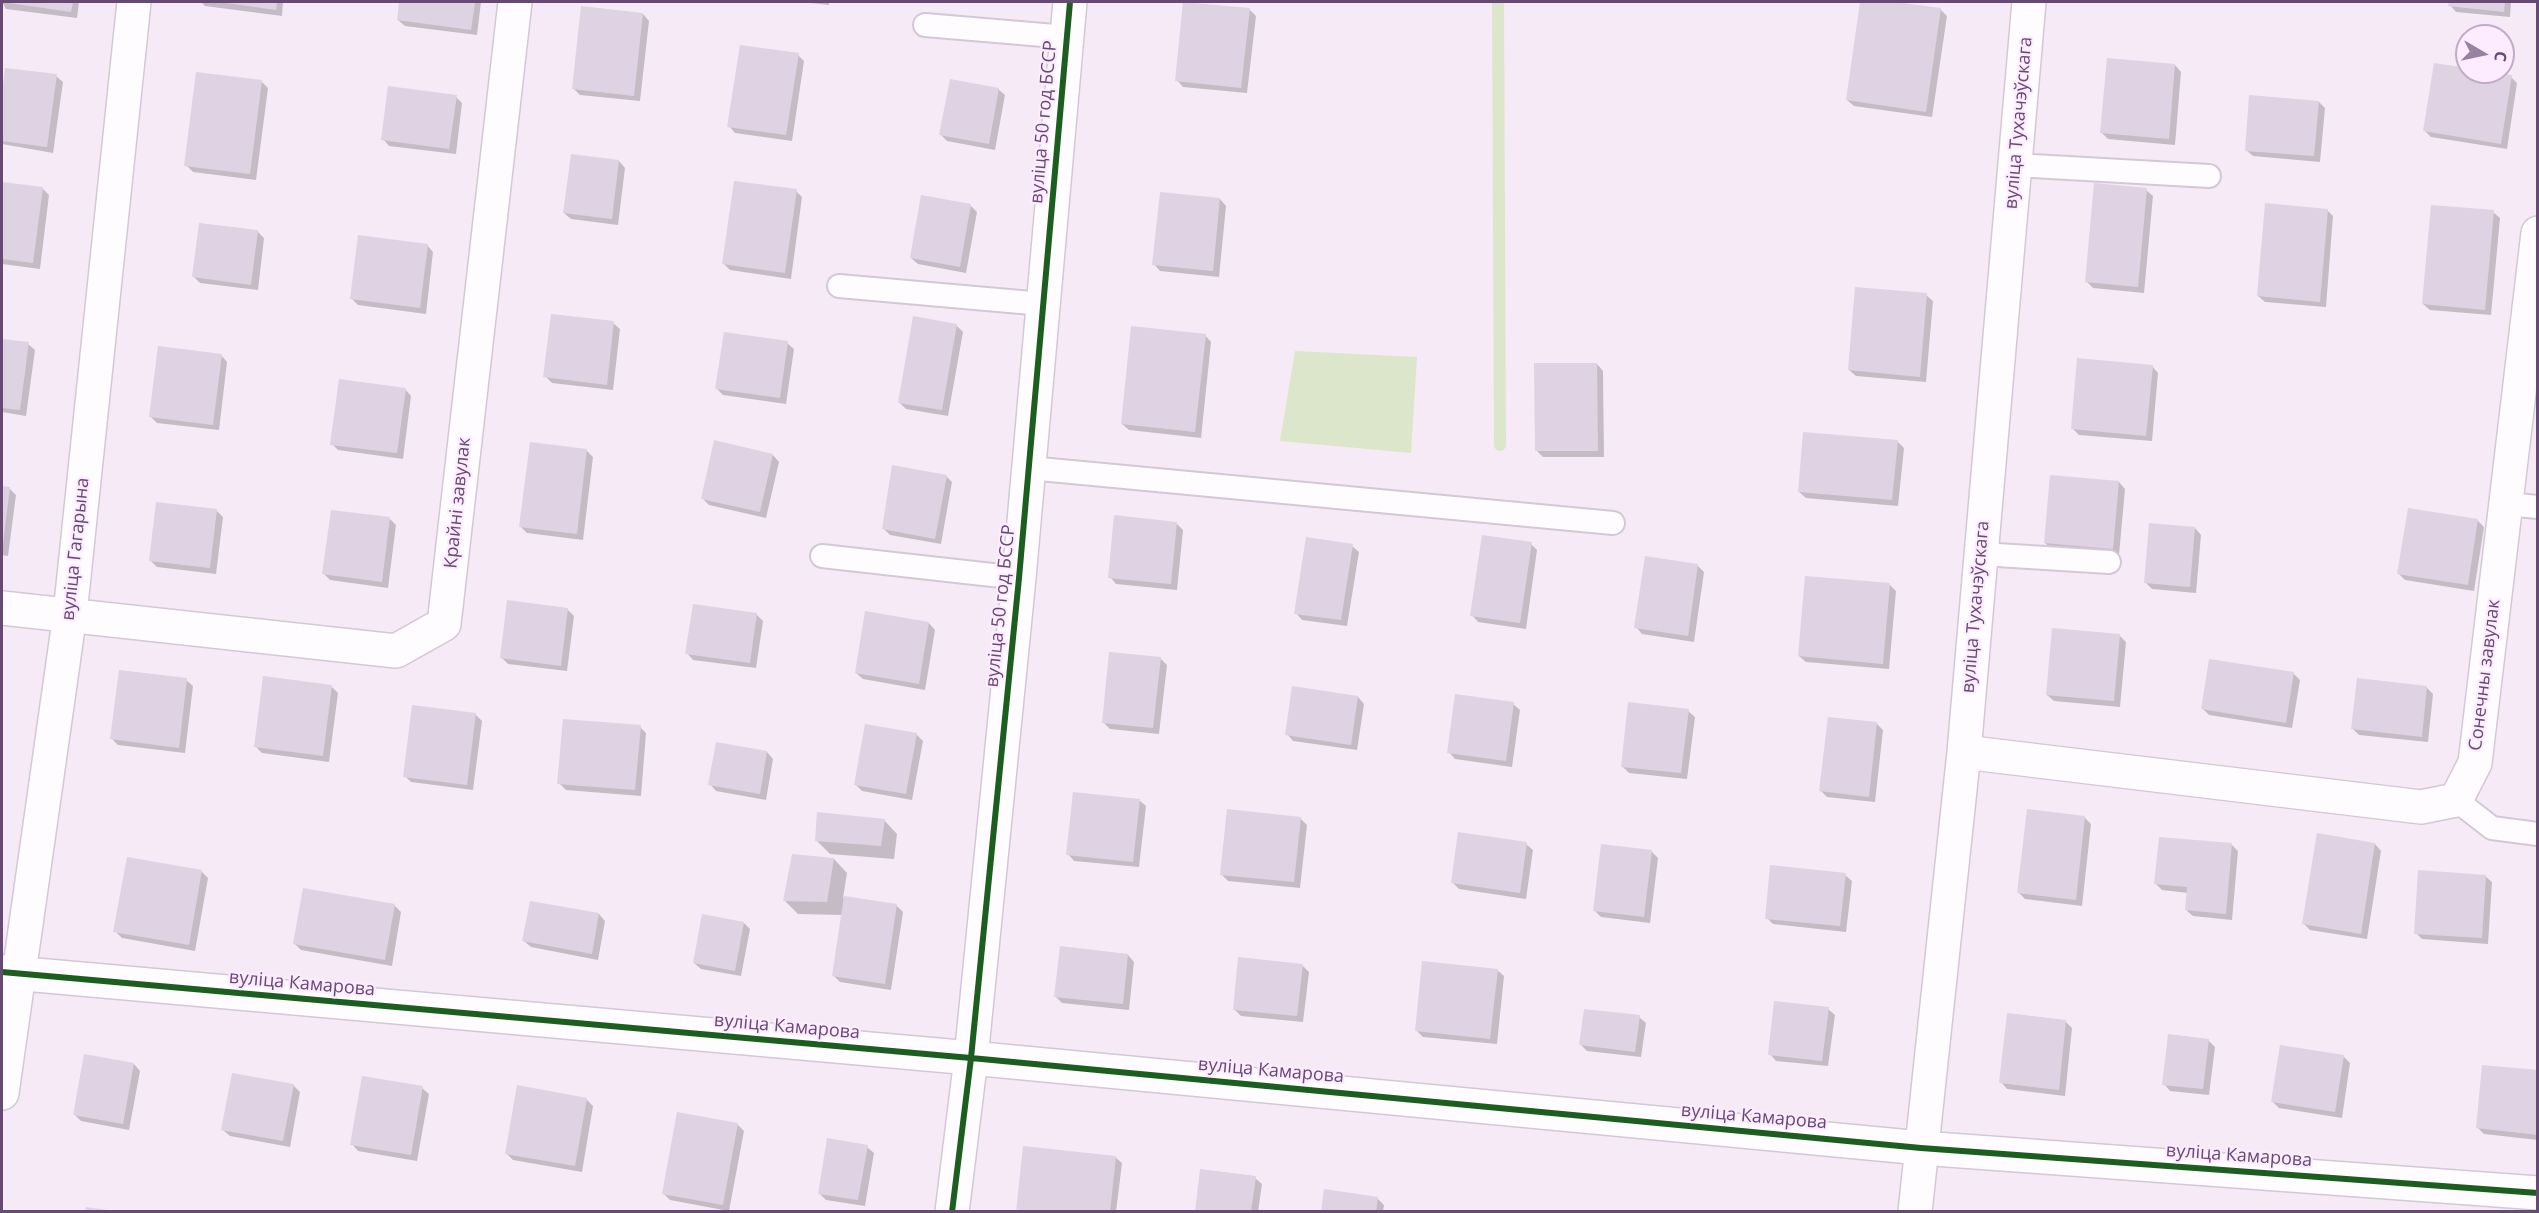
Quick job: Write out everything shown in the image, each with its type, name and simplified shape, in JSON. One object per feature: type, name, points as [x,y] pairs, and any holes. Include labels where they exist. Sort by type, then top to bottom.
[{"type":"street","name":"вуліца Гагарына","points":[[2,1094],[9,973],[70,614],[134,2]]},
{"type":"street","name":"Крайні завулак","points":[[70,614],[396,651],[444,624],[515,2]]},
{"type":"street","name":"вуліца 50 год БССР","points":[[952,1212],[971,1058],[1019,578],[1070,2]]},
{"type":"street","name":"вуліца Тухачэўскага","points":[[1915,1212],[1964,752],[2029,2]]},
{"type":"street","name":"Сонечны завулак","points":[[2456,800],[2475,763],[2522,505],[2538,233]]},
{"type":"street","points":[[2,608],[70,614]]},
{"type":"street","points":[[1964,752],[2421,807],[2456,800]]},
{"type":"street","name":"вуліца Камарова","points":[[9,973],[971,1058],[1921,1148],[2538,1193]]},
{"type":"lane","points":[[925,25],[1067,37]]},
{"type":"lane","points":[[2015,165],[2209,176]]},
{"type":"lane","points":[[839,286],[1043,304]]},
{"type":"lane","points":[[1029,468],[1613,523]]},
{"type":"lane","points":[[1981,554],[2109,562]]},
{"type":"lane","points":[[822,556],[1019,578]]},
{"type":"lane","points":[[2456,800],[2492,828],[2538,834]]},
{"type":"shaded area","points":[[1295,351],[1417,357],[1411,453],[1280,441]]},
{"type":"building","points":[[2,2],[73,2],[71,12]]},
{"type":"building","points":[[220,2],[277,2],[276,10]]},
{"type":"building","points":[[399,2],[475,2],[471,30],[397,20]]},
{"type":"building","points":[[1183,2],[1250,8],[1241,88],[1175,81]]},
{"type":"building","points":[[1860,2],[1895,2],[1941,8],[1926,112],[1846,100]]},
{"type":"building","points":[[2449,2],[2505,2],[2504,12],[2448,6]]},
{"type":"building","points":[[581,6],[643,13],[634,96],[572,89]]},
{"type":"building","points":[[740,45],[799,53],[786,135],[727,127]]},
{"type":"building","points":[[2107,58],[2175,64],[2169,139],[2100,133]]},
{"type":"building","points":[[2434,63],[2455,66],[2455,84],[2511,84],[2501,144],[2423,131]]},
{"type":"building","points":[[5,68],[57,74],[47,147],[2,141],[2,93]]},
{"type":"building","points":[[196,72],[262,80],[250,174],[184,166]]},
{"type":"building","points":[[950,79],[999,88],[989,144],[939,135]]},
{"type":"building","points":[[388,86],[457,95],[449,149],[381,140]]},
{"type":"building","points":[[2249,95],[2319,101],[2314,156],[2245,151]]},
{"type":"building","points":[[571,154],[619,160],[612,219],[563,213]]},
{"type":"building","points":[[734,181],[797,189],[785,273],[722,264]]},
{"type":"building","points":[[2,182],[43,187],[33,263],[2,259]]},
{"type":"building","points":[[2094,183],[2147,188],[2138,287],[2085,282]]},
{"type":"building","points":[[1160,192],[1220,198],[1213,271],[1152,265]]},
{"type":"building","points":[[921,195],[971,204],[960,267],[910,258]]},
{"type":"building","points":[[2265,203],[2328,209],[2320,302],[2257,296]]},
{"type":"building","points":[[2431,205],[2494,210],[2485,310],[2422,304]]},
{"type":"building","points":[[199,223],[258,230],[251,285],[192,277]]},
{"type":"building","points":[[358,235],[428,244],[420,308],[350,299]]},
{"type":"building","points":[[1855,287],[1927,293],[1920,377],[1848,370]]},
{"type":"building","points":[[551,314],[614,321],[607,385],[543,377]]},
{"type":"building","points":[[913,316],[957,324],[942,410],[898,403]]},
{"type":"building","points":[[1131,326],[1206,334],[1195,432],[1121,424]]},
{"type":"building","points":[[724,332],[788,341],[780,398],[715,389]]},
{"type":"building","points":[[2,339],[29,342],[20,410],[2,408]]},
{"type":"building","points":[[158,346],[222,354],[213,425],[149,417]]},
{"type":"building","points":[[2077,358],[2153,365],[2146,436],[2071,429]]},
{"type":"building","points":[[1534,363],[1597,363],[1598,451],[1535,451]]},
{"type":"building","points":[[339,379],[406,388],[397,453],[330,445]]},
{"type":"building","points":[[1803,432],[1898,440],[1892,500],[1798,492]]},
{"type":"building","points":[[714,440],[773,454],[760,512],[701,499]]},
{"type":"building","points":[[530,442],[587,449],[577,534],[519,527]]},
{"type":"building","points":[[892,465],[947,475],[935,539],[882,529]]},
{"type":"building","points":[[2050,475],[2119,481],[2113,549],[2044,543]]},
{"type":"building","points":[[2,486],[10,487],[3,544],[2,544]]},
{"type":"building","points":[[156,502],[217,509],[210,568],[149,561]]},
{"type":"building","points":[[2408,508],[2478,519],[2468,585],[2397,574]]},
{"type":"building","points":[[331,510],[390,517],[382,582],[322,574]]},
{"type":"building","points":[[1114,515],[1177,522],[1171,584],[1108,578]]},
{"type":"building","points":[[2149,523],[2195,527],[2190,587],[2144,583]]},
{"type":"building","points":[[1482,535],[1532,542],[1520,623],[1470,616]]},
{"type":"building","points":[[1306,537],[1353,544],[1341,620],[1294,614]]},
{"type":"building","points":[[1645,556],[1698,564],[1688,636],[1634,628]]},
{"type":"building","points":[[1805,576],[1890,583],[1883,664],[1798,656]]},
{"type":"building","points":[[507,600],[568,608],[561,666],[500,658]]},
{"type":"building","points":[[693,604],[757,613],[750,663],[685,654]]},
{"type":"building","points":[[865,611],[929,622],[919,684],[855,673]]},
{"type":"building","points":[[2052,628],[2120,634],[2114,701],[2046,695]]},
{"type":"building","points":[[1109,652],[1161,657],[1153,728],[1102,723]]},
{"type":"building","points":[[2209,659],[2294,672],[2286,723],[2201,709]]},
{"type":"building","points":[[119,670],[187,678],[179,748],[110,739]]},
{"type":"building","points":[[263,676],[332,685],[323,756],[254,747]]},
{"type":"building","points":[[2357,678],[2427,686],[2422,737],[2351,729]]},
{"type":"building","points":[[1292,686],[1358,696],[1351,745],[1285,735]]},
{"type":"building","points":[[1455,694],[1514,702],[1506,761],[1447,753]]},
{"type":"building","points":[[1628,702],[1689,709],[1681,773],[1621,767]]},
{"type":"building","points":[[412,705],[476,713],[467,785],[403,777]]},
{"type":"building","points":[[1828,717],[1877,722],[1869,797],[1819,791]]},
{"type":"building","points":[[563,719],[641,725],[635,790],[557,784]]},
{"type":"building","points":[[865,724],[917,733],[906,794],[854,785]]},
{"type":"building","points":[[716,742],[767,751],[760,794],[708,785]]},
{"type":"building","points":[[1073,792],[1140,799],[1133,862],[1066,855]]},
{"type":"building","points":[[1227,809],[1301,817],[1294,882],[1220,875]]},
{"type":"building","points":[[2027,809],[2085,816],[2076,900],[2017,893]]},
{"type":"building","points":[[817,812],[885,819],[881,846],[815,841]]},
{"type":"building","points":[[1458,832],[1527,842],[1520,893],[1451,883]]},
{"type":"building","points":[[2317,833],[2375,843],[2361,934],[2302,924]]},
{"type":"building","points":[[2159,837],[2232,843],[2226,914],[2185,910],[2187,887],[2154,884]]},
{"type":"building","points":[[1601,844],[1652,850],[1644,917],[1593,911]]},
{"type":"building","points":[[792,854],[834,858],[827,902],[783,901]]},
{"type":"building","points":[[127,857],[202,870],[189,945],[113,932]]},
{"type":"building","points":[[1770,865],[1846,873],[1840,926],[1765,919]]},
{"type":"building","points":[[2418,870],[2486,875],[2482,938],[2414,934]]},
{"type":"building","points":[[303,888],[395,904],[385,960],[293,944]]},
{"type":"building","points":[[844,896],[897,904],[885,984],[832,976]]},
{"type":"building","points":[[530,901],[599,913],[592,954],[522,941]]},
{"type":"building","points":[[702,914],[744,922],[735,971],[693,963]]},
{"type":"building","points":[[1060,946],[1128,954],[1123,1004],[1054,997]]},
{"type":"building","points":[[1238,957],[1303,964],[1297,1016],[1233,1010]]},
{"type":"building","points":[[1422,961],[1498,969],[1490,1039],[1415,1031]]},
{"type":"building","points":[[1774,1001],[1829,1007],[1822,1061],[1768,1055]]},
{"type":"building","points":[[1584,1009],[1640,1015],[1635,1052],[1579,1045]]},
{"type":"building","points":[[2007,1013],[2066,1020],[2059,1090],[1999,1083]]},
{"type":"building","points":[[2168,1034],[2209,1039],[2203,1089],[2162,1085]]},
{"type":"building","points":[[2280,1045],[2344,1055],[2335,1112],[2271,1102]]},
{"type":"building","points":[[84,1054],[134,1063],[123,1124],[73,1115]]},
{"type":"building","points":[[2482,1065],[2538,1070],[2538,1135],[2476,1128]]},
{"type":"building","points":[[232,1073],[294,1084],[283,1141],[221,1130]]},
{"type":"building","points":[[362,1076],[423,1086],[411,1155],[350,1145]]},
{"type":"building","points":[[517,1085],[587,1098],[575,1166],[505,1154]]},
{"type":"building","points":[[677,1112],[738,1123],[723,1205],[662,1194]]},
{"type":"building","points":[[827,1138],[868,1145],[858,1200],[818,1194]]},
{"type":"building","points":[[1023,1146],[1116,1156],[1110,1212],[1016,1212]]},
{"type":"building","points":[[1200,1169],[1256,1176],[1251,1212],[1195,1212]]},
{"type":"building","points":[[1324,1189],[1378,1197],[1376,1212],[1321,1212]]},
{"type":"building","points":[[86,1207],[107,1210],[107,1212],[85,1212]]},
{"type":"waterway","points":[[1498,2],[1500,445]]},
{"type":"cycle path","points":[[952,1212],[971,1058],[1019,578],[1070,2]]},
{"type":"cycle path","points":[[2,972],[971,1058],[1921,1148],[2538,1193]]}]
